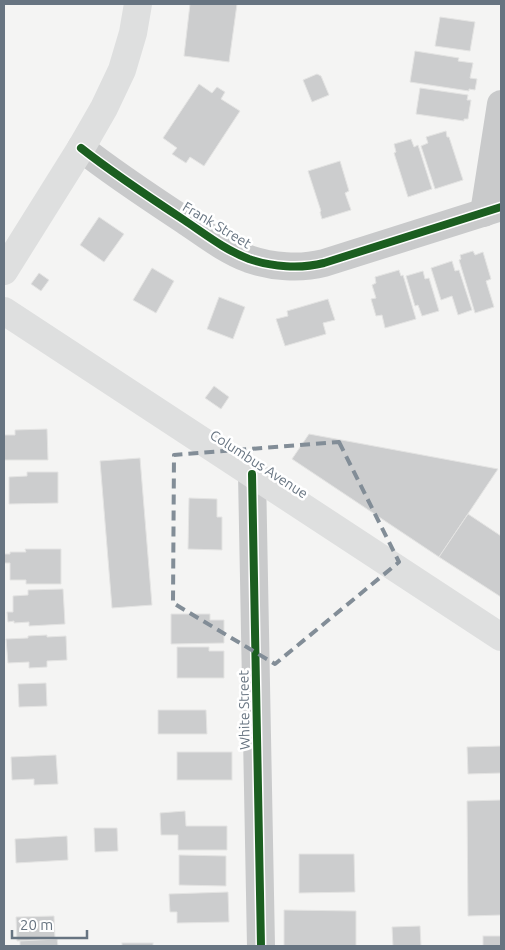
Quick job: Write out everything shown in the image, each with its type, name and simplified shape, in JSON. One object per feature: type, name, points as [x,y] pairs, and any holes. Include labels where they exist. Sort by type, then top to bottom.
[{"type":"main road","points":[[4,271],[104,108],[122,70],[133,33],[138,4]]},
{"type":"main road","name":"Columbus Avenue","points":[[4,311],[501,637]]},
{"type":"street","points":[[493,210],[501,104]]},
{"type":"street","name":"Frank Street","points":[[81,148],[116,175],[217,242],[234,252],[263,263],[298,267],[311,266],[493,210]]},
{"type":"street","name":"White Street","points":[[252,474],[261,946]]},
{"type":"highlighted area","points":[[339,442],[399,562],[275,664],[173,603],[174,455]]},
{"type":"building","points":[[190,4],[237,4],[229,62],[184,56]]},
{"type":"building","points":[[440,17],[475,22],[470,51],[435,46]]},
{"type":"building","points":[[415,51],[459,58],[458,61],[473,63],[470,78],[477,79],[475,90],[469,89],[469,91],[410,82]]},
{"type":"building","points":[[317,74],[321,76],[329,95],[312,102],[303,80]]},
{"type":"building","points":[[199,84],[212,93],[217,87],[225,92],[221,99],[240,111],[204,166],[190,157],[186,163],[172,154],[177,148],[163,138]]},
{"type":"building","points":[[420,88],[468,95],[467,100],[471,100],[468,119],[464,119],[464,121],[416,114]]},
{"type":"building","points":[[446,131],[463,180],[435,189],[421,146],[428,143],[426,137]]},
{"type":"building","points":[[411,139],[414,147],[418,145],[432,189],[408,197],[394,153],[396,152],[394,144]]},
{"type":"building","points":[[340,161],[349,191],[345,193],[351,210],[322,219],[308,171]]},
{"type":"building","points":[[99,217],[124,234],[104,262],[80,245]]},
{"type":"building","points":[[473,251],[475,255],[483,252],[491,279],[486,281],[494,307],[475,313],[459,260],[461,259],[460,255]]},
{"type":"building","points":[[452,261],[455,271],[459,270],[472,310],[458,315],[452,296],[441,300],[431,268]]},
{"type":"building","points":[[152,268],[174,281],[156,313],[133,300]]},
{"type":"building","points":[[399,270],[401,276],[403,275],[416,319],[385,328],[382,315],[376,316],[371,299],[376,298],[372,285],[376,283],[375,277]]},
{"type":"building","points":[[423,271],[425,279],[429,278],[439,311],[422,316],[418,305],[415,306],[406,276]]},
{"type":"building","points":[[39,273],[49,280],[41,291],[31,284]]},
{"type":"building","points":[[219,297],[245,307],[233,339],[207,329]]},
{"type":"building","points":[[328,299],[335,320],[323,323],[326,334],[285,346],[276,319],[288,316],[287,311]]},
{"type":"building","points":[[214,386],[229,397],[221,409],[205,398]]},
{"type":"building","points":[[47,429],[48,460],[4,460],[4,435],[15,435],[15,430]]},
{"type":"building","points":[[309,434],[498,469],[439,557],[292,459]]},
{"type":"building","points":[[140,458],[152,605],[112,608],[100,461]]},
{"type":"building","points":[[27,472],[58,472],[58,503],[9,504],[9,477],[27,476]]},
{"type":"building","points":[[189,498],[217,499],[217,517],[222,517],[222,550],[188,549]]},
{"type":"building","points":[[468,514],[501,536],[501,597],[439,557]]},
{"type":"building","points":[[25,549],[61,549],[61,584],[26,584],[26,580],[10,580],[10,563],[4,563],[4,554],[26,552]]},
{"type":"building","points":[[63,589],[65,624],[29,626],[29,622],[8,622],[7,612],[13,612],[13,596],[28,595],[28,590]]},
{"type":"building","points":[[171,614],[210,614],[210,620],[224,620],[224,643],[171,644]]},
{"type":"building","points":[[47,635],[47,637],[66,636],[67,660],[47,661],[47,667],[29,668],[29,662],[8,663],[6,639]]},
{"type":"building","points":[[177,647],[209,647],[209,651],[224,651],[224,678],[177,678]]},
{"type":"building","points":[[46,683],[47,706],[19,707],[18,684]]},
{"type":"building","points":[[158,710],[206,710],[207,734],[158,734]]},
{"type":"building","points":[[501,746],[501,773],[468,774],[467,747]]},
{"type":"building","points":[[177,752],[232,752],[232,780],[177,780]]},
{"type":"building","points":[[56,755],[58,784],[34,785],[34,779],[12,780],[11,757]]},
{"type":"building","points":[[501,800],[501,915],[468,916],[467,801]]},
{"type":"building","points":[[185,811],[186,826],[227,826],[227,850],[178,850],[178,835],[161,835],[160,813]]},
{"type":"building","points":[[94,828],[117,828],[118,851],[95,852]]},
{"type":"building","points":[[67,836],[68,860],[16,863],[15,839]]},
{"type":"building","points":[[299,854],[354,854],[355,892],[299,893]]},
{"type":"building","points":[[179,855],[226,856],[226,886],[179,885]]},
{"type":"building","points":[[228,892],[229,922],[177,923],[177,912],[170,912],[169,894]]},
{"type":"building","points":[[284,910],[356,911],[356,946],[284,946]]},
{"type":"building","points":[[54,916],[55,939],[17,941],[16,917]]},
{"type":"building","points":[[420,926],[421,946],[393,946],[392,927]]},
{"type":"building","points":[[483,936],[501,936],[501,946],[483,946]]},
{"type":"building","points":[[57,939],[58,946],[20,946],[20,941]]},
{"type":"building","points":[[122,943],[153,943],[153,946],[122,946]]},
{"type":"cycle path","points":[[81,148],[223,246],[249,259],[277,265],[305,266],[324,263],[501,207]]},
{"type":"cycle path","points":[[252,474],[261,946]]}]
